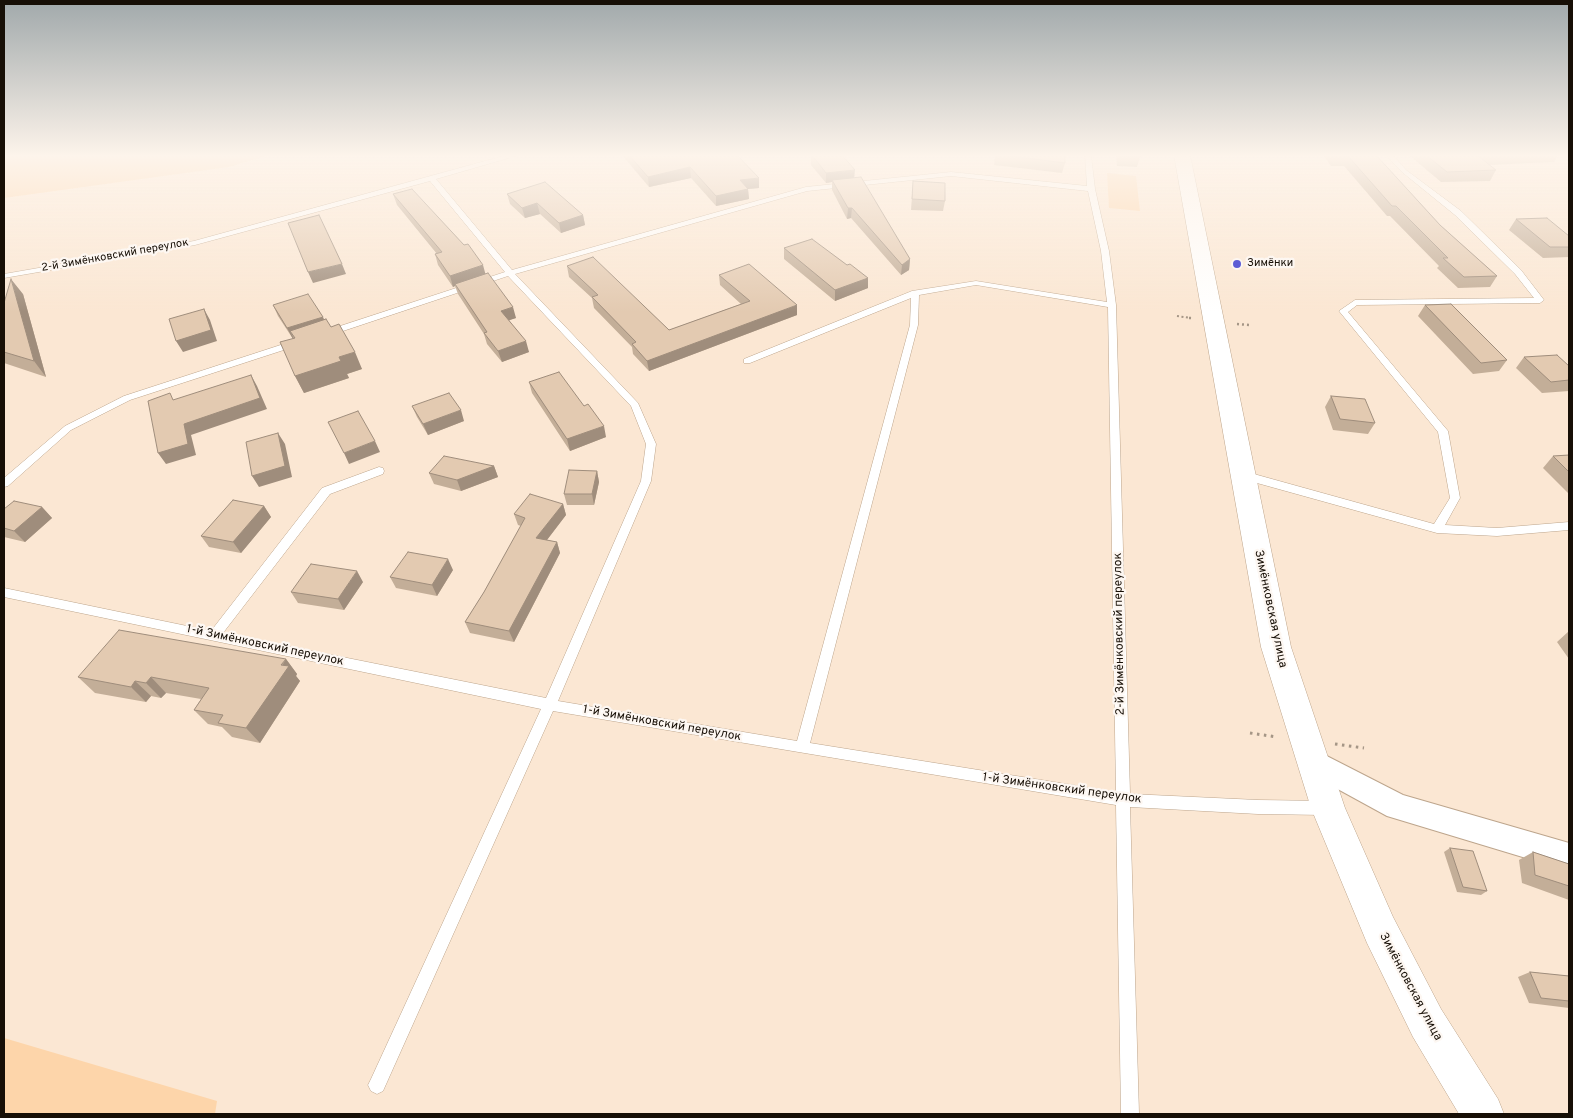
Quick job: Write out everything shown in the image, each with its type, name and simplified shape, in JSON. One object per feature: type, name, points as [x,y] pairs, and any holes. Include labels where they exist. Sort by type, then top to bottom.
[{"type":"main road","name":"Зимёнковская улица","points":[[1192,207],[1276,647],[1328,808],[1380,930],[1427,1023],[1483,1114]]},
{"type":"street","points":[[1313,761],[1398,807],[1569,856]]},
{"type":"lane","name":"2-й Зимёнковский переулок","points":[[4,276],[195,243],[328,207]]},
{"type":"lane","points":[[377,1085],[550,704],[646,481],[652,444],[635,405],[510,273],[455,207]]},
{"type":"lane","points":[[323,334],[510,273],[742,207]]},
{"type":"lane","name":"2-й Зимёнковский переулок","points":[[1095,207],[1105,251],[1112,305],[1130,1114]]},
{"type":"lane","points":[[1437,529],[1455,498],[1443,430],[1343,311],[1356,303],[1540,300],[1518,272],[1451,207]]},
{"type":"lane","points":[[747,361],[915,293],[976,283],[1112,305]]},
{"type":"lane","points":[[802,748],[914,325],[915,293]]},
{"type":"lane","points":[[4,483],[68,428],[127,398],[305,340]]},
{"type":"lane","points":[[214,636],[326,491],[379,471]]},
{"type":"lane","points":[[1243,475],[1437,529],[1497,532],[1569,526]]},
{"type":"lane","name":"1-й Зимёнковский переулок","points":[[4,593],[550,704],[802,748],[1123,800],[1258,808],[1328,808]]},
{"type":"shaded area","points":[[1140,207],[1140,211],[1109,208]]},
{"type":"shaded area","points":[[4,1038],[217,1101],[215,1114],[4,1114]]},
{"type":"building","points":[[404,207],[429,207],[464,245],[468,244],[483,265],[450,276],[435,254],[442,252]]},
{"type":"building","points":[[542,207],[574,207],[583,215],[559,223]]},
{"type":"building","points":[[879,207],[910,259],[902,265],[852,208],[848,208]]},
{"type":"building","points":[[1397,207],[1424,207],[1440,225],[1497,276],[1464,277],[1443,258],[1448,258]]},
{"type":"building","points":[[319,215],[342,264],[308,272],[288,223]]},
{"type":"building","points":[[1547,218],[1569,236],[1569,247],[1550,247],[1516,219]]},
{"type":"building","points":[[812,239],[868,278],[835,290],[784,248]]},
{"type":"building","points":[[593,257],[669,330],[750,301],[719,275],[749,264],[797,305],[647,361],[632,344],[636,342],[592,297],[598,295],[567,266]]},
{"type":"building","points":[[488,273],[513,307],[501,311],[526,341],[498,351],[484,333],[487,332],[455,284]]},
{"type":"building","points":[[11,279],[34,361],[4,352],[4,303]]},
{"type":"building","points":[[308,294],[323,317],[287,328],[273,305]]},
{"type":"building","points":[[1451,304],[1507,360],[1481,363],[1425,305]]},
{"type":"building","points":[[204,309],[211,330],[176,341],[169,319]]},
{"type":"building","points":[[326,319],[331,327],[339,324],[355,352],[339,357],[341,361],[295,376],[280,342],[295,338],[290,331]]},
{"type":"building","points":[[1557,355],[1569,366],[1569,380],[1551,382],[1524,357]]},
{"type":"building","points":[[559,372],[584,406],[588,404],[604,426],[567,439],[529,382]]},
{"type":"building","points":[[251,375],[260,398],[184,424],[188,444],[158,453],[148,401],[170,393],[173,400]]},
{"type":"building","points":[[449,393],[461,410],[423,424],[412,406]]},
{"type":"building","points":[[1331,396],[1365,399],[1375,423],[1340,419]]},
{"type":"building","points":[[358,411],[375,441],[344,453],[328,422]]},
{"type":"building","points":[[278,433],[285,466],[252,476],[246,442]]},
{"type":"building","points":[[1569,455],[1569,472],[1553,456]]},
{"type":"building","points":[[444,456],[494,466],[457,480],[429,473]]},
{"type":"building","points":[[569,470],[597,471],[592,494],[564,494]]},
{"type":"building","points":[[530,494],[563,504],[536,538],[557,542],[509,631],[465,622],[525,518],[514,514]]},
{"type":"building","points":[[233,500],[264,506],[233,542],[201,536]]},
{"type":"building","points":[[14,501],[42,507],[14,531],[4,528],[4,509]]},
{"type":"building","points":[[408,552],[448,559],[432,585],[390,577]]},
{"type":"building","points":[[311,564],[357,571],[338,599],[291,592]]},
{"type":"building","points":[[119,630],[286,659],[281,665],[289,666],[246,728],[218,723],[223,715],[194,710],[209,688],[151,677],[146,683],[135,681],[131,687],[78,677]]},
{"type":"building","points":[[1450,848],[1473,851],[1487,891],[1463,887]]},
{"type":"building","points":[[1533,852],[1569,864],[1569,886],[1535,875]]},
{"type":"building","points":[[1530,972],[1569,976],[1569,1001],[1541,998]]},
{"type":"place","name":"Зимёнки","points":[[1237,264]]}]
